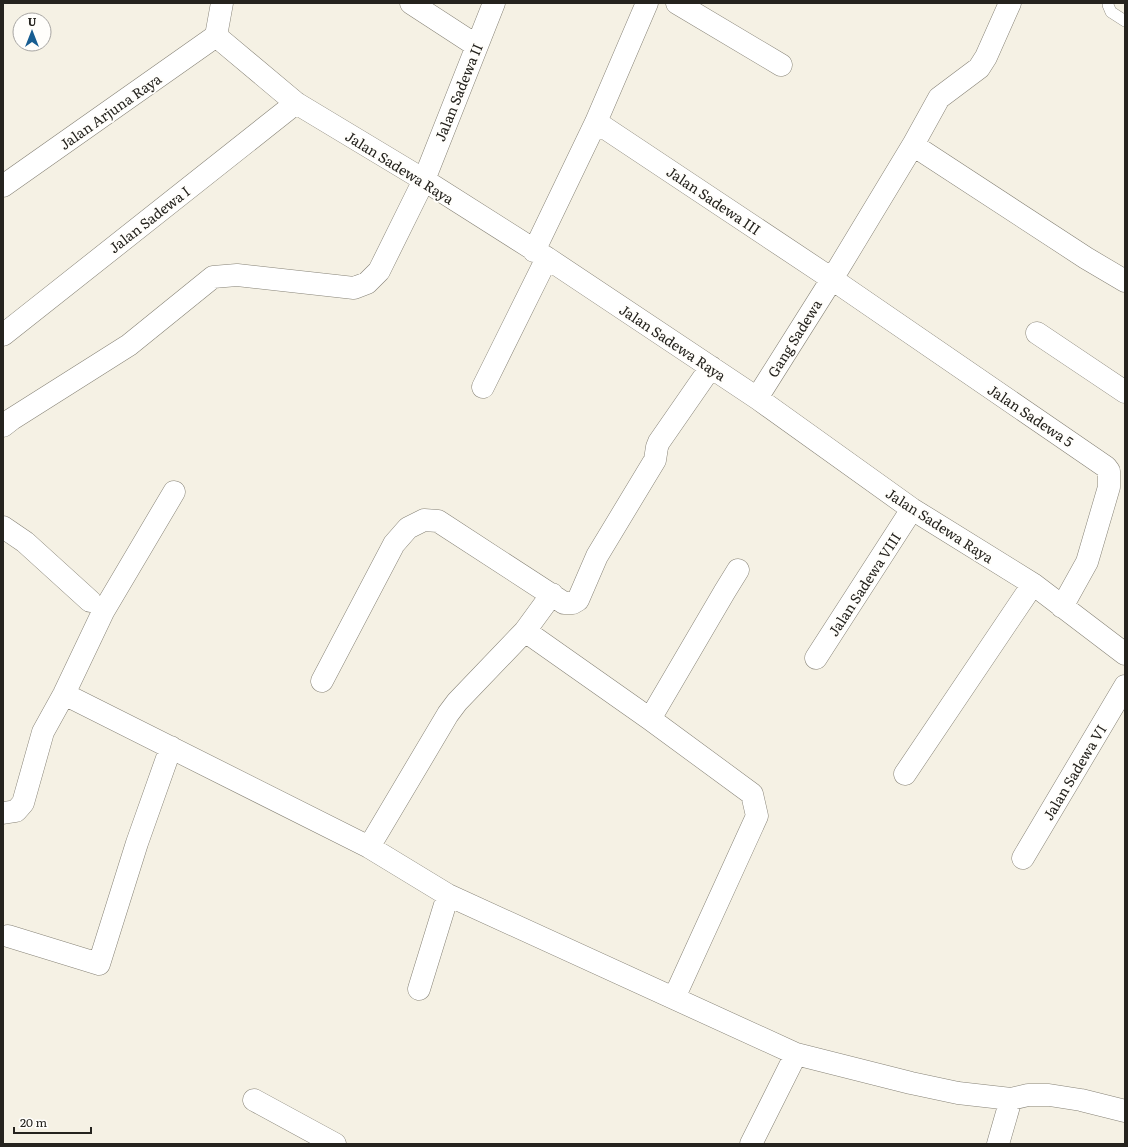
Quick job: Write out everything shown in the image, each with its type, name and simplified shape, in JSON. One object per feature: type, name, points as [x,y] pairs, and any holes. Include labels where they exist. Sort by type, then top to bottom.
[{"type":"street","points":[[216,36],[222,3]]},
{"type":"street","points":[[411,3],[476,46]]},
{"type":"street","name":"Jalan Sadewa II","points":[[3,426],[129,346],[213,276],[237,275],[354,288],[367,283],[379,271],[424,180],[494,3]]},
{"type":"street","points":[[483,387],[647,3]]},
{"type":"street","points":[[677,3],[781,65]]},
{"type":"street","name":"Gang Sadewa","points":[[757,398],[832,279],[913,146],[940,98],[979,68],[986,57],[1010,3]]},
{"type":"street","name":"Jalan Sadewa Raya","points":[[216,36],[296,103],[424,180],[541,254],[757,398],[912,509],[1033,584],[1125,654]]},
{"type":"street","name":"Jalan Arjuna Raya","points":[[3,186],[216,36]]},
{"type":"street","name":"Jalan Sadewa I","points":[[3,335],[296,103]]},
{"type":"street","name":"Jalan Sadewa III","points":[[596,122],[832,279]]},
{"type":"street","points":[[913,146],[1086,258],[1125,281]]},
{"type":"street","name":"Jalan Sadewa 5","points":[[832,279],[1086,452],[1108,469],[1110,479],[1108,495],[1087,562],[1062,607]]},
{"type":"street","points":[[1037,333],[1125,392]]},
{"type":"street","points":[[322,681],[394,544],[408,528],[424,520],[438,521],[564,602],[573,603],[578,600],[597,556],[654,460],[659,442],[711,367]]},
{"type":"street","points":[[3,814],[16,811],[23,803],[43,732],[64,694],[103,612],[174,492]]},
{"type":"street","name":"Jalan Sadewa VIII","points":[[816,658],[912,509]]},
{"type":"street","points":[[3,527],[25,542],[90,601]]},
{"type":"street","points":[[650,719],[738,570]]},
{"type":"street","points":[[905,774],[1033,584]]},
{"type":"street","points":[[369,847],[456,702],[525,631],[552,594]]},
{"type":"street","points":[[525,631],[650,719],[752,794],[757,816],[674,998]]},
{"type":"street","name":"Jalan Sadewa VI","points":[[1023,858],[1125,686]]},
{"type":"street","points":[[64,694],[369,847],[448,895],[796,1054],[911,1084],[958,1093],[1011,1099],[1028,1095],[1049,1094],[1125,1111]]},
{"type":"street","points":[[8,936],[99,964],[137,843],[171,747]]},
{"type":"street","points":[[419,989],[448,895]]},
{"type":"street","points":[[751,1144],[796,1054]]},
{"type":"street","points":[[998,1144],[1011,1099]]},
{"type":"street","points":[[254,1100],[309,1138],[335,1144]]},
{"type":"lane","points":[[1108,3],[1111,12],[1125,21]]}]
